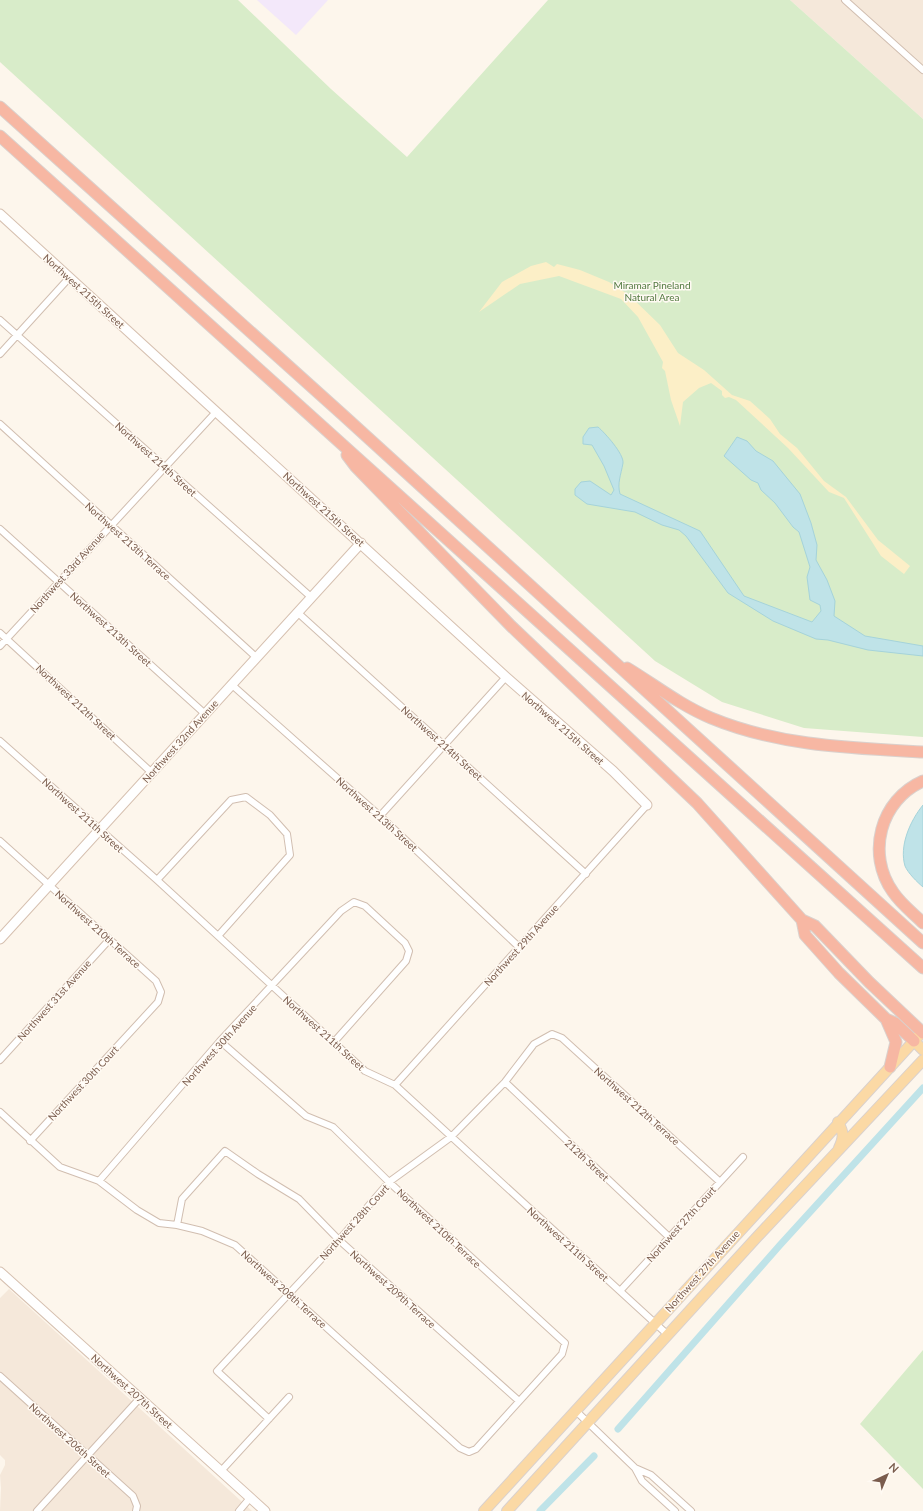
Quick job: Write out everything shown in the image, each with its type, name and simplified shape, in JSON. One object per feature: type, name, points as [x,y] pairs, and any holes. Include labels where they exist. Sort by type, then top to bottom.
[{"type":"highway","points":[[0,107],[343,415],[923,943]]},
{"type":"highway","points":[[0,136],[923,968]]},
{"type":"highway","points":[[337,440],[356,467],[459,574],[562,677],[684,790],[742,852],[802,920],[815,926],[921,1034]]},
{"type":"highway","points":[[604,654],[686,706],[741,729],[781,740],[806,744],[923,752]]},
{"type":"highway","points":[[923,781],[902,795],[891,808],[882,828],[878,849],[882,872],[892,892],[923,923]]},
{"type":"highway","points":[[802,920],[805,935],[839,973],[886,1019],[921,1034]]},
{"type":"highway","points":[[886,1019],[896,1042],[890,1067]]},
{"type":"main road","points":[[921,1034],[923,1050]]},
{"type":"main road","name":"Northwest 27th Avenue","points":[[484,1511],[838,1122],[921,1034]]},
{"type":"main road","name":"Northwest 27th Avenue","points":[[507,1511],[757,1237],[836,1155],[923,1060]]},
{"type":"main road","points":[[836,1155],[843,1139],[843,1132],[838,1122]]},
{"type":"main road","points":[[733,1238],[739,1236],[757,1237],[754,1224],[755,1213]]},
{"type":"street","points":[[845,0],[923,70]]},
{"type":"street","name":"Northwest 215th Street","points":[[0,214],[506,677],[612,771],[647,805]]},
{"type":"street","points":[[0,354],[69,278]]},
{"type":"street","name":"Northwest 214th Street","points":[[0,320],[311,597]]},
{"type":"street","name":"Northwest 33rd Avenue","points":[[0,646],[216,412]]},
{"type":"street","name":"Northwest 213th Terrace","points":[[0,424],[256,657]]},
{"type":"street","name":"Northwest 213th Street","points":[[0,529],[204,713]]},
{"type":"street","name":"Northwest 32nd Avenue","points":[[0,939],[204,713],[361,543]]},
{"type":"street","name":"Northwest 214th Street","points":[[297,612],[586,874]]},
{"type":"street","name":"Northwest 212th Street","points":[[0,633],[151,772]]},
{"type":"street","points":[[380,816],[506,677]]},
{"type":"street","name":"Northwest 213th Street","points":[[231,684],[380,816],[519,947]]},
{"type":"street","name":"Northwest 211th Street","points":[[0,741],[157,880],[365,1071],[395,1085],[668,1335]]},
{"type":"street","points":[[157,880],[231,800],[246,797],[270,815],[287,834],[290,855],[218,936]]},
{"type":"street","name":"Northwest 29th Avenue","points":[[395,1085],[647,805]]},
{"type":"street","name":"Northwest 210th Terrace","points":[[0,841],[156,981],[162,992],[158,1002],[136,1025]]},
{"type":"street","name":"Northwest 30th Avenue","points":[[99,1181],[220,1041],[341,911],[354,902],[365,906],[405,943],[409,951],[406,961],[334,1042]]},
{"type":"street","name":"Northwest 31st Avenue","points":[[0,1060],[109,940]]},
{"type":"street","name":"Northwest 30th Court","points":[[30,1140],[136,1025]]},
{"type":"street","name":"Northwest 28th Court","points":[[269,1419],[217,1371],[339,1240],[389,1182],[451,1137],[505,1082],[534,1044],[552,1034]]},
{"type":"street","name":"Northwest 212th Terrace","points":[[552,1034],[562,1038],[720,1182]]},
{"type":"street","name":"Northwest 210th Terrace","points":[[220,1041],[306,1116],[333,1127],[389,1182],[565,1343],[562,1354],[519,1402]]},
{"type":"street","name":"212th Street","points":[[505,1082],[669,1237]]},
{"type":"street","name":"Northwest 208th Terrace","points":[[0,1112],[60,1167],[99,1181],[137,1210],[159,1223],[177,1225],[202,1231],[235,1245],[266,1271],[288,1294],[460,1448],[469,1452],[476,1449],[519,1402]]},
{"type":"street","name":"Northwest 209th Terrace","points":[[177,1225],[182,1199],[226,1152],[299,1199],[339,1240],[519,1402]]},
{"type":"street","name":"Northwest 27th Court","points":[[620,1291],[743,1157]]},
{"type":"street","name":"Northwest 207th Street","points":[[0,1272],[265,1511]]},
{"type":"street","name":"Northwest 206th Street","points":[[0,1376],[133,1496],[136,1508]]},
{"type":"street","points":[[37,1511],[140,1398]]},
{"type":"street","points":[[221,1471],[288,1398]]},
{"type":"street","points":[[576,1411],[634,1468],[642,1481],[675,1511]]},
{"type":"street","points":[[634,1468],[651,1475],[691,1511]]},
{"type":"street","points":[[239,1511],[250,1498]]},
{"type":"shaded area","points":[[257,0],[328,0],[296,35]]},
{"type":"shaded area","points":[[790,0],[923,0],[923,119]]},
{"type":"shaded area","points":[[9,1289],[252,1511],[0,1511],[0,1475],[5,1465],[5,1460],[0,1455],[0,1298]]},
{"type":"green space","name":"Miramar Pineland Natural Area","points":[[0,0],[238,0],[331,89],[407,157],[548,0],[790,0],[923,119],[923,737],[804,728],[722,702],[655,661],[0,62]]},
{"type":"green space","points":[[923,1350],[923,1489],[860,1424]]},
{"type":"sand","points":[[546,262],[554,267],[557,264],[580,270],[609,282],[629,295],[660,325],[678,353],[704,370],[732,395],[750,401],[770,419],[780,434],[797,448],[824,481],[846,497],[878,540],[910,566],[904,574],[881,556],[844,498],[829,492],[788,448],[736,400],[729,397],[725,398],[722,395],[722,391],[711,383],[699,388],[683,402],[680,426],[671,400],[665,371],[662,368],[663,362],[638,317],[621,299],[559,276],[520,284],[479,312],[502,282],[531,266]]},
{"type":"water","points":[[598,427],[614,444],[622,459],[623,463],[619,483],[620,494],[700,531],[744,596],[812,622],[821,611],[820,605],[810,600],[807,577],[810,567],[799,532],[793,527],[775,503],[761,490],[758,483],[751,480],[724,456],[737,437],[747,441],[756,451],[773,461],[800,494],[811,523],[817,545],[816,560],[827,580],[835,601],[834,616],[865,636],[923,646],[923,656],[868,650],[828,640],[816,639],[773,621],[728,593],[686,536],[679,530],[662,525],[635,512],[587,504],[575,495],[575,489],[581,482],[590,481],[611,495],[614,490],[604,466],[592,445],[583,444],[583,437],[589,428]]},
{"type":"water","points":[[923,805],[923,887],[906,869],[903,850],[910,826]]},
{"type":"waterway","points":[[618,1429],[780,1245],[923,1088]]},
{"type":"waterway","points":[[540,1511],[594,1456]]}]
